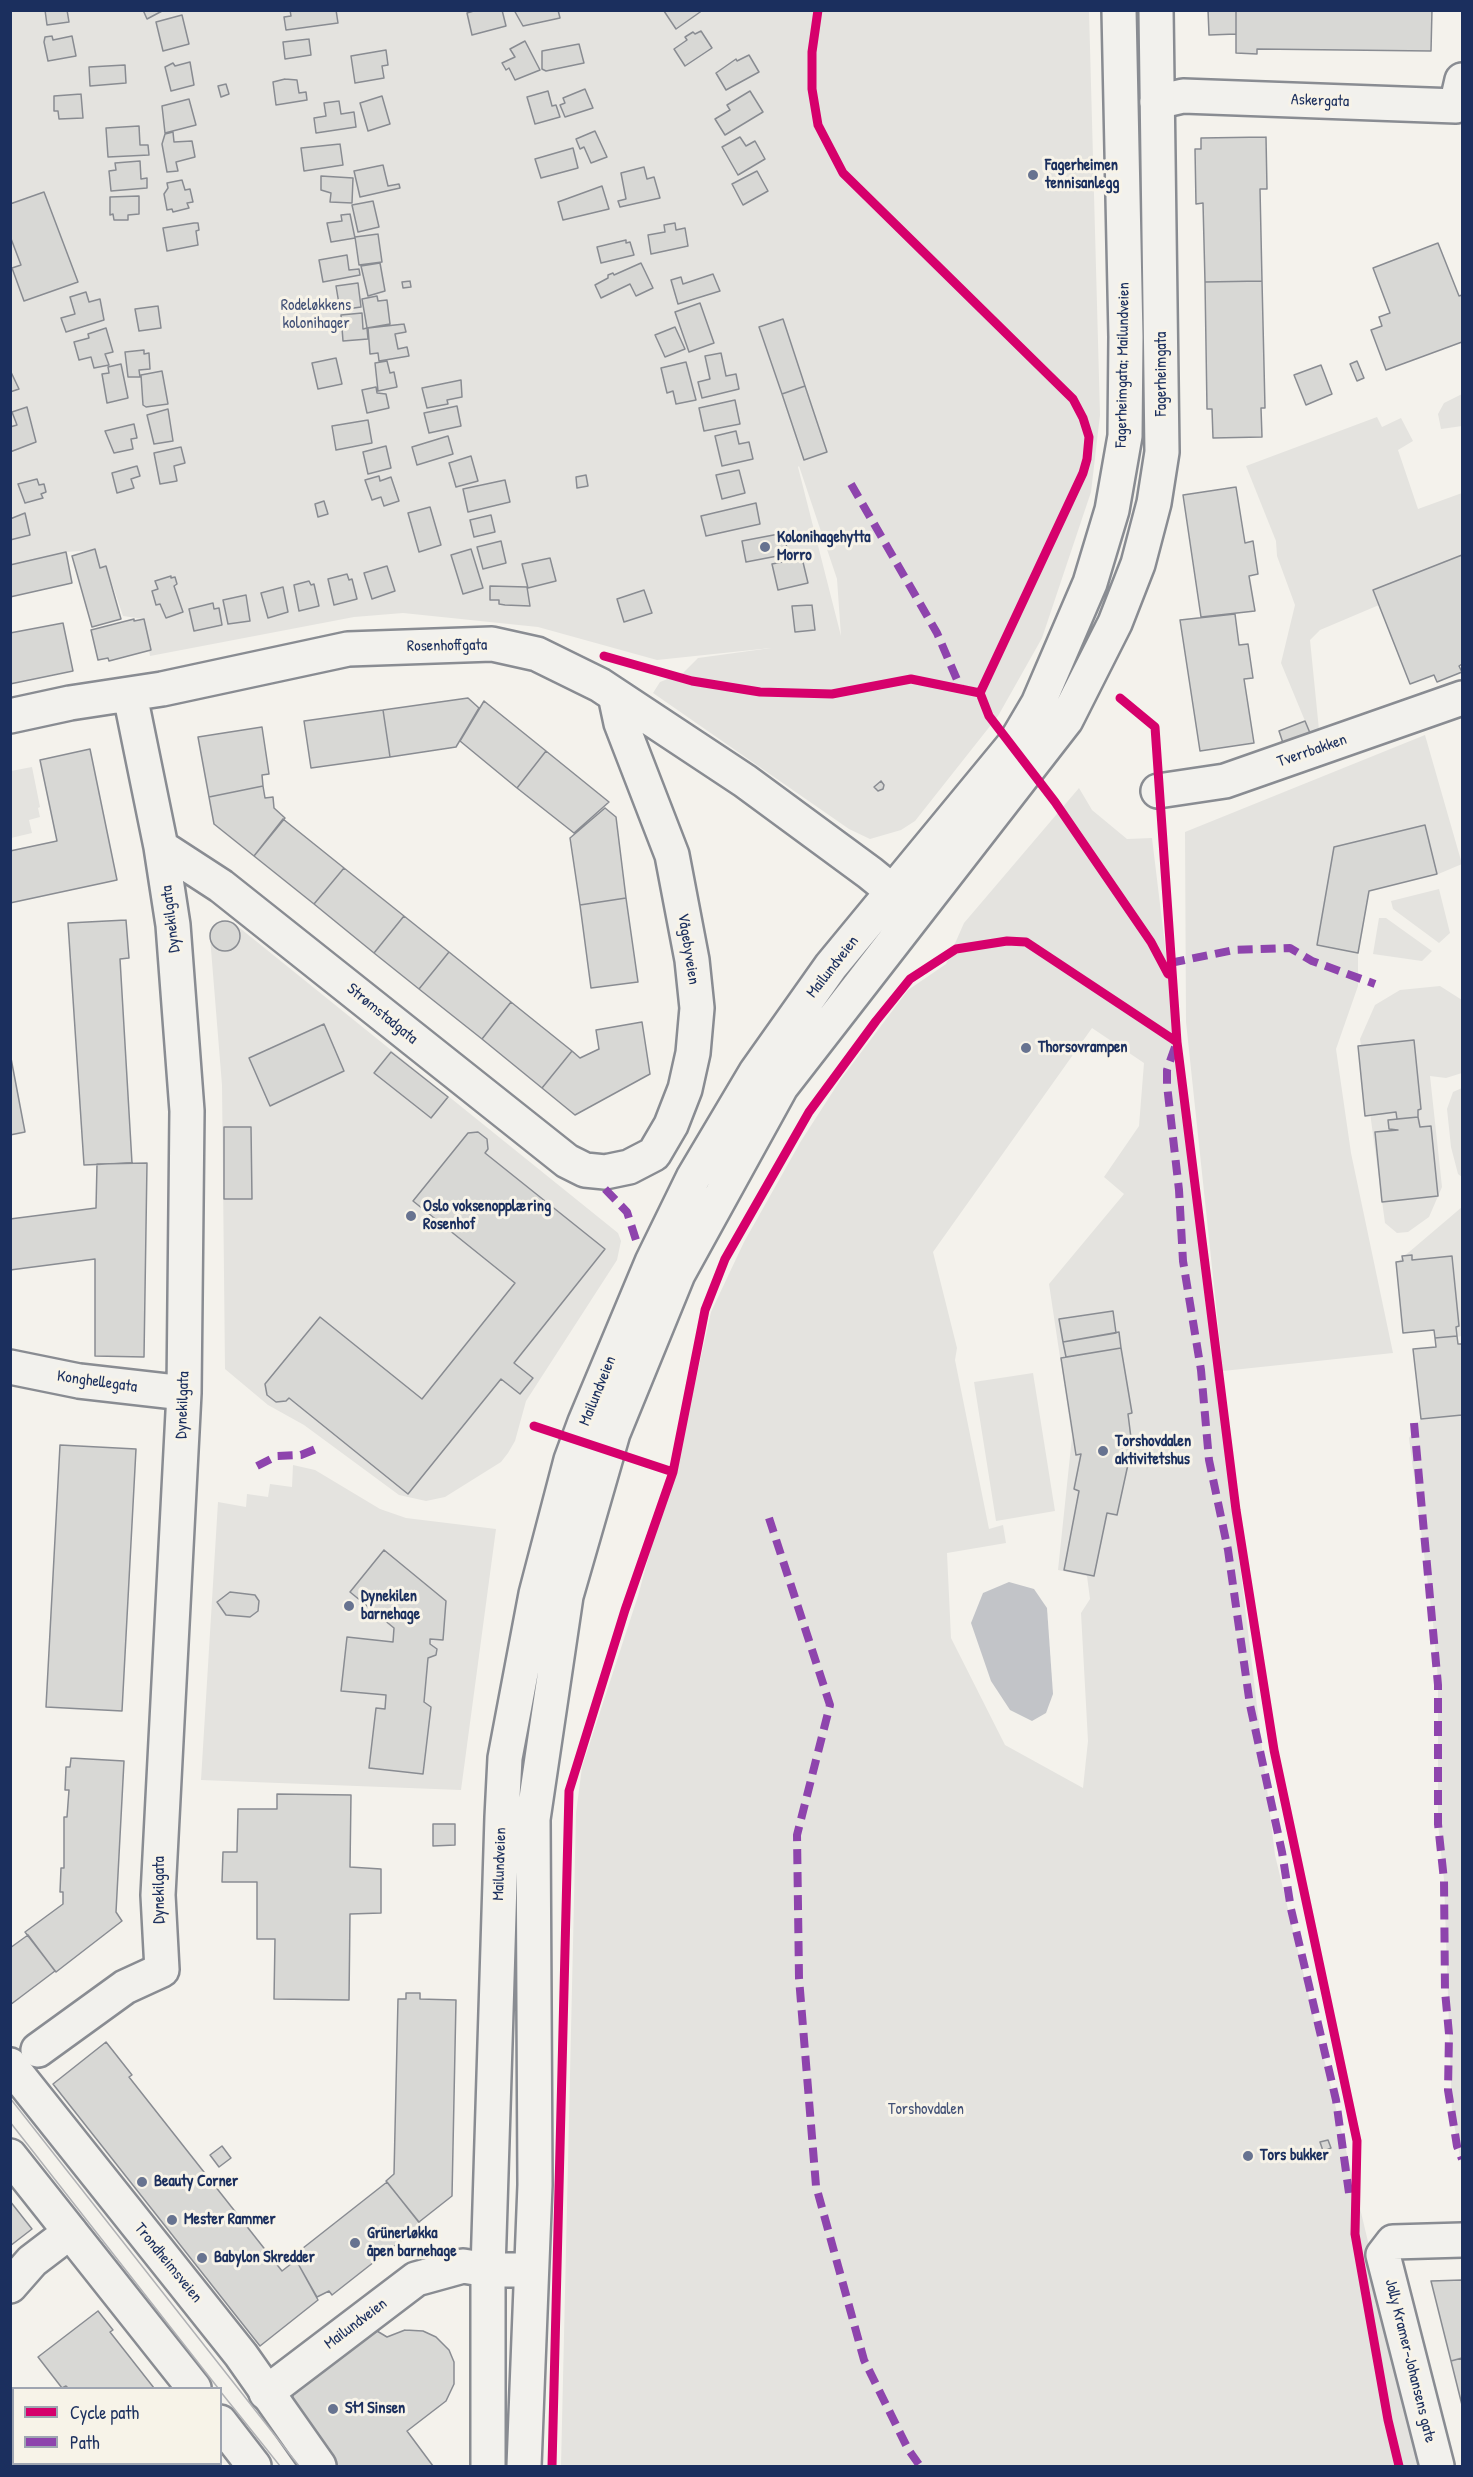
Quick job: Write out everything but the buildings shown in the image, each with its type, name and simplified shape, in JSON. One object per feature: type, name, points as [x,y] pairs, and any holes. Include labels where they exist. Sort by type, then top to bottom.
[{"type":"main road","name":"Fagerheimgata; Mailundveien","points":[[1052,712],[1112,510],[1125,436],[1126,337],[1119,10]]},
{"type":"main road","name":"Fagerheimgata","points":[[1052,712],[1115,623],[1138,564],[1160,471],[1162,355],[1156,10]]},
{"type":"main road","name":"Askergata","points":[[1157,102],[1183,96],[1460,101]]},
{"type":"main road","name":"Rosenhoffgata","points":[[10,716],[70,703],[130,695],[348,649],[492,644],[537,654],[615,694],[745,781],[906,902]]},
{"type":"main road","name":"Vågebyveien","points":[[605,1172],[629,1167],[654,1154],[671,1125],[685,1089],[693,1053],[697,1008],[692,960],[672,855],[621,723],[615,694]]},
{"type":"main road","name":"Dynekilgata","points":[[24,2057],[125,1988],[162,1970],[158,1895],[184,1393],[187,1111],[173,925],[161,847],[130,695]]},
{"type":"main road","name":"Tverrbakken","points":[[1158,791],[1225,781],[1462,698]]},
{"type":"main road","name":"Mailundveien","points":[[524,2466],[535,2185],[533,1819],[566,1596],[613,1433],[678,1274],[781,1087],[906,902],[1052,712]]},
{"type":"main road","name":"Strømstadgata","points":[[161,847],[221,886],[567,1161],[585,1170],[605,1172]]},
{"type":"main road","name":"Mailundveien","points":[[488,2466],[488,2270],[505,1758],[536,1594],[572,1460],[652,1262],[693,1178],[777,1043],[831,966],[906,902]]},
{"type":"main road","name":"Konghellegata","points":[[10,1367],[79,1381],[184,1393]]},
{"type":"main road","name":"Trondheimsveien","points":[[24,2057],[319,2466]]},
{"type":"main road","points":[[10,2156],[193,2387]]},
{"type":"main road","points":[[10,2286],[32,2261],[70,2232]]},
{"type":"main road","name":"Jolly Kramer-Johansens gate","points":[[1437,2466],[1383,2255],[1393,2242],[1462,2240]]},
{"type":"main road","name":"Mailundveien","points":[[266,2393],[416,2279],[463,2266],[488,2270],[531,2270]]},
{"type":"main road","points":[[222,2425],[254,2466]]},
{"type":"shaded area","name":"Rodeløkkens kolonihager","points":[[11,11],[1089,11],[1100,415],[1091,492],[1042,638],[998,716],[915,821],[901,830],[870,839],[849,829],[653,693],[660,682],[683,673],[698,658],[771,648],[657,660],[538,627],[403,613],[354,617],[150,656],[144,619],[123,616],[106,566],[100,568],[95,550],[66,552],[11,567]],"holes":[[[799,466],[837,579],[841,636]]]},
{"type":"shaded area","points":[[1462,394],[1462,426],[1441,429],[1438,414],[1444,403]]},
{"type":"shaded area","points":[[1377,417],[1382,427],[1401,418],[1413,441],[1398,450],[1418,509],[1462,493],[1462,555],[1373,590],[1379,605],[1320,630],[1310,640],[1319,730],[1310,733],[1281,663],[1295,605],[1277,556],[1276,541],[1246,466]]},
{"type":"shaded area","points":[[1425,735],[1462,864],[1436,875],[1425,827],[1335,848],[1318,946],[1358,953],[1358,986],[1336,1049],[1351,1153],[1393,1353],[1223,1371],[1186,1022],[1185,832]]},
{"type":"shaded area","points":[[32,767],[40,817],[29,820],[32,833],[11,838],[11,771]]},
{"type":"shaded area","name":"Torshovdalen","points":[[1079,788],[1092,810],[1127,839],[1152,838],[1275,1855],[1422,2466],[561,2466],[576,1813],[582,1767],[638,1596],[694,1388],[711,1312],[744,1242],[801,1141],[841,1079],[908,990],[946,964],[964,923]],"holes":[[[1092,1028],[1144,1063],[1139,1126],[1104,1177],[1124,1194],[1049,1284],[1072,1437],[1058,1570],[1087,1576],[1090,1599],[1081,1613],[1088,1741],[1083,1788],[1005,1745],[951,1638],[947,1553],[1006,1543],[1003,1525],[989,1529],[955,1360],[957,1348],[933,1252]]]},
{"type":"shaded area","points":[[1439,889],[1450,933],[1439,943],[1393,909],[1391,901]]},
{"type":"shaded area","points":[[1379,918],[1386,918],[1432,951],[1422,961],[1373,954]]},
{"type":"shaded area","name":"Oslo voksenopplæring Rosenhof","points":[[222,920],[236,925],[618,1233],[621,1241],[617,1260],[526,1401],[515,1441],[508,1453],[501,1462],[445,1497],[426,1501],[399,1495],[304,1425],[268,1405],[225,1369],[222,1085],[210,937],[211,929]]},
{"type":"shaded area","points":[[1440,986],[1462,1000],[1462,1073],[1446,1078],[1430,1076],[1442,1187],[1429,1217],[1408,1232],[1397,1233],[1385,1223],[1360,1039],[1375,1005],[1400,990]]},
{"type":"shaded area","points":[[1462,1088],[1462,1177],[1458,1174],[1451,1147],[1447,1109],[1453,1092]]},
{"type":"shaded area","points":[[1462,1207],[1462,1336],[1445,1339],[1443,1328],[1459,1326],[1453,1259],[1395,1264]]},
{"type":"shaded area","points":[[1033,1373],[1055,1511],[996,1521],[974,1382]]},
{"type":"shaded area","points":[[1462,1415],[1462,2168],[1452,2113],[1444,1880],[1438,1824],[1438,1680],[1433,1623],[1409,1438],[1420,1420]]},
{"type":"shaded area","name":"Dynekilen barnehage","points":[[293,1465],[315,1470],[380,1509],[406,1518],[496,1529],[461,1790],[201,1780],[218,1502],[246,1507],[247,1494],[268,1497],[270,1484],[292,1487]]},
{"type":"shaded area","points":[[1009,1582],[1034,1589],[1047,1608],[1053,1694],[1046,1713],[1032,1721],[1010,1710],[991,1681],[971,1623],[983,1593]]},
{"type":"tram line","points":[[10,2098],[299,2466]]},
{"type":"tram line","points":[[10,2122],[217,2387]]},
{"type":"tram line","points":[[222,2394],[280,2466]]},
{"type":"marked path","points":[[851,484],[937,633],[961,689]]},
{"type":"marked path","points":[[1170,963],[1234,950],[1290,948],[1312,961],[1375,984]]},
{"type":"marked path","points":[[1175,1047],[1167,1070],[1167,1085],[1179,1190],[1183,1261],[1201,1370],[1209,1460],[1228,1550],[1250,1705],[1282,1852],[1291,1909],[1336,2100],[1349,2193]]},
{"type":"marked path","points":[[605,1189],[627,1212],[636,1240]]},
{"type":"marked path","points":[[1414,1423],[1438,1685],[1438,1824],[1444,1880],[1445,1991],[1449,2034],[1448,2090],[1457,2146],[1462,2159]]},
{"type":"marked path","points":[[257,1466],[277,1456],[301,1455],[318,1448]]},
{"type":"marked path","points":[[769,1518],[830,1705],[797,1835],[799,1978],[816,2186],[864,2360],[908,2449],[920,2466]]},
{"type":"cycle path","points":[[818,10],[812,52],[812,89],[818,125],[843,173],[1073,399],[1083,418],[1089,437],[1083,473],[980,693],[989,716],[1055,802],[1151,942],[1168,974]]},
{"type":"cycle path","points":[[604,656],[692,681],[760,692],[832,694],[911,679],[980,693]]},
{"type":"cycle path","points":[[1120,698],[1155,727],[1177,1042],[1236,1510],[1274,1750],[1357,2141],[1355,2234],[1388,2420],[1399,2466]]},
{"type":"cycle path","points":[[552,2466],[569,1791],[625,1610],[673,1472],[705,1310],[725,1259],[809,1112],[876,1021],[910,979],[956,949],[1007,941],[1026,942],[1177,1042]]},
{"type":"cycle path","points":[[534,1426],[673,1472]]},
{"type":"place","name":"Fagerheimen tennisanlegg","points":[[1033,175]]},
{"type":"place","name":"Kolonihagehytta Morro","points":[[765,547]]},
{"type":"place","name":"Thorsovrampen","points":[[1026,1048]]},
{"type":"place","name":"Oslo voksenopplæring Rosenhof","points":[[411,1216]]},
{"type":"place","name":"Torshovdalen aktivitetshus","points":[[1103,1451]]},
{"type":"place","name":"Dynekilen barnehage","points":[[349,1606]]},
{"type":"place","name":"Tors bukker","points":[[1248,2156]]},
{"type":"place","name":"Beauty Corner","points":[[142,2182]]},
{"type":"place","name":"Mester Rammer","points":[[172,2220]]},
{"type":"place","name":"Grünerløkka åpen barnehage","points":[[355,2243]]},
{"type":"place","name":"Babylon Skredder","points":[[202,2258]]},
{"type":"place","name":"St1 Sinsen","points":[[333,2409]]}]
